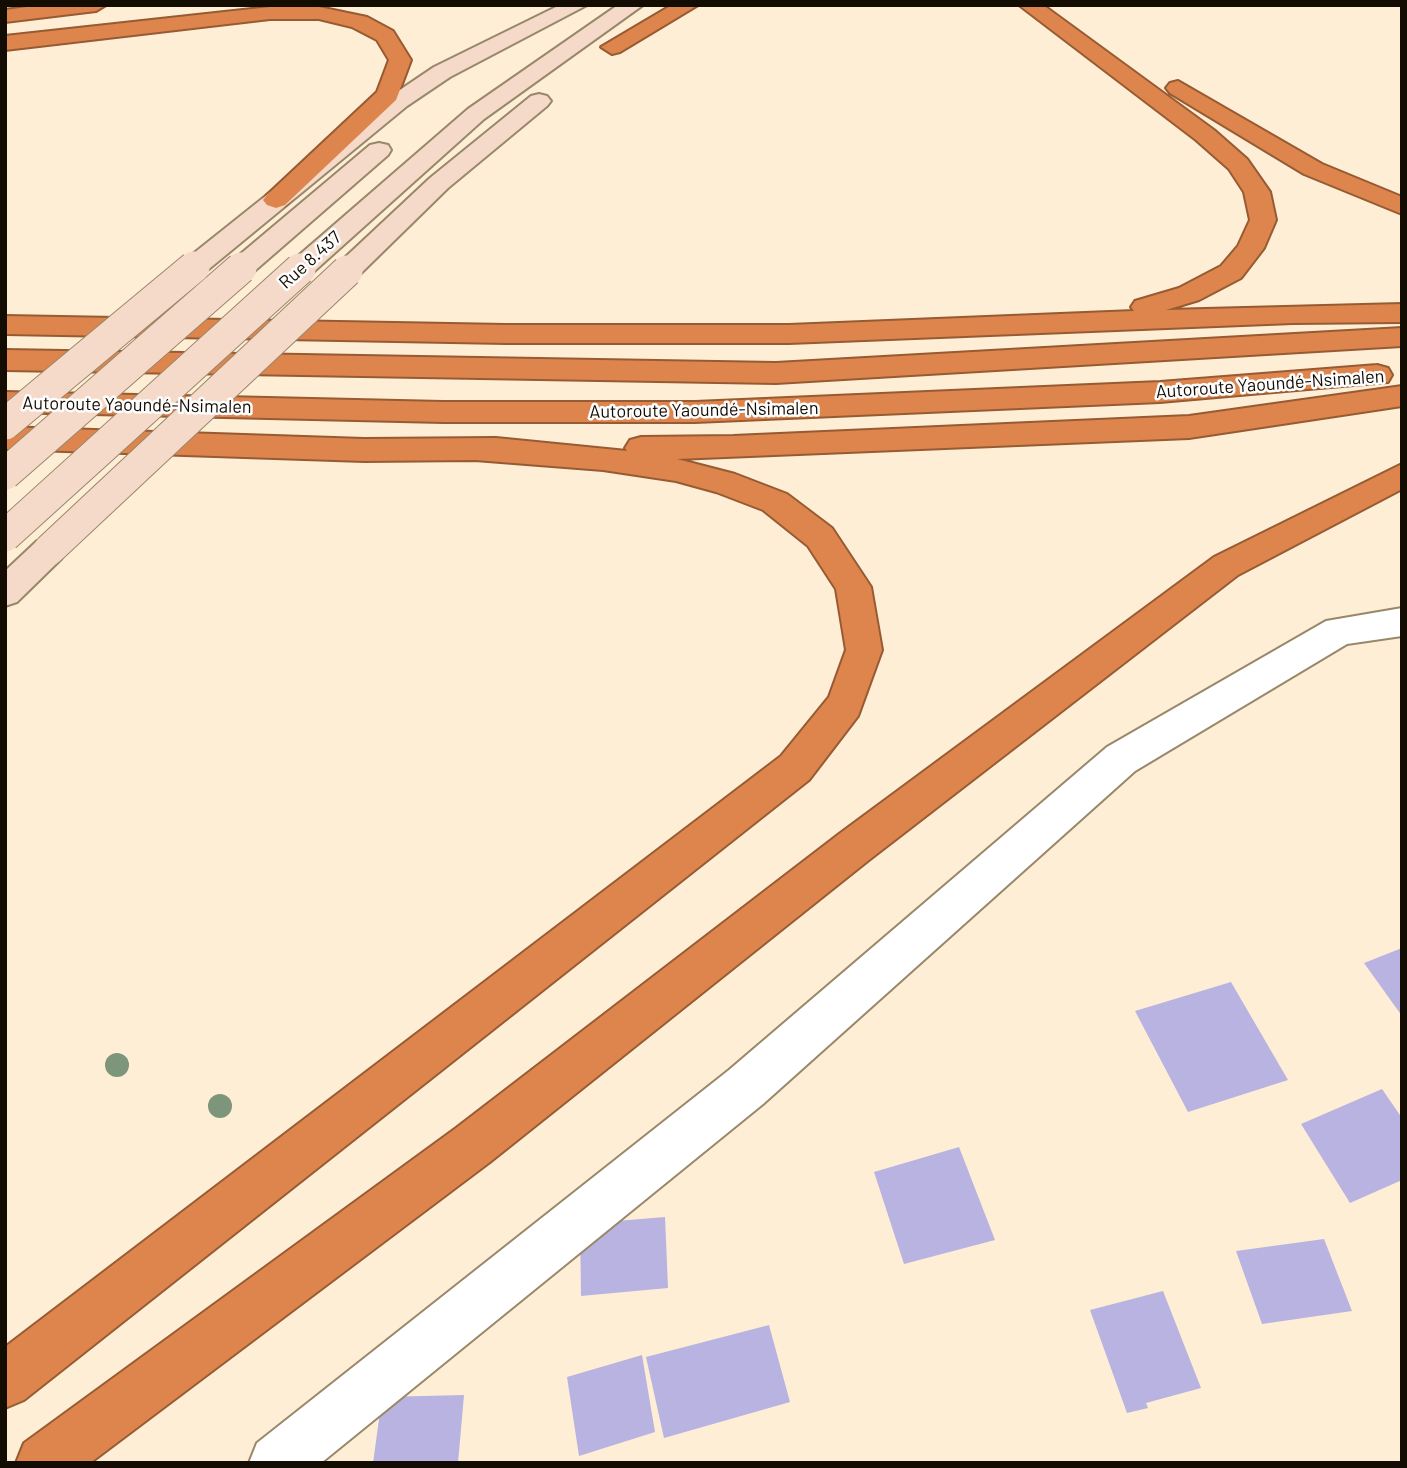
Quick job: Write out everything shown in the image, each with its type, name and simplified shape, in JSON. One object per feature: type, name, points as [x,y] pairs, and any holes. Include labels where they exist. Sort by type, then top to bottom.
[{"type":"highway","points":[[5,16],[96,5]]},
{"type":"highway","points":[[603,54],[688,5]]},
{"type":"highway","points":[[1028,5],[1222,149],[1238,164],[1257,192],[1263,220],[1251,248],[1231,272],[1189,294],[1152,306],[1028,324]]},
{"type":"highway","points":[[1065,5],[1171,83],[1313,169],[1402,206]]},
{"type":"highway","points":[[5,43],[270,13],[319,13],[359,22],[385,36],[400,60],[388,95],[276,200]]},
{"type":"highway","points":[[5,325],[520,334],[789,334],[1293,314],[1402,313]]},
{"type":"highway","name":"Autoroute Yaoundé-Nsimalen","points":[[5,360],[776,373],[1402,337]]},
{"type":"highway","name":"Autoroute Yaoundé-Nsimalen","points":[[5,402],[443,412],[695,412],[1160,392],[1402,373]]},
{"type":"highway","points":[[5,438],[364,450],[733,447],[1189,426],[1402,396]]},
{"type":"highway","points":[[5,1381],[795,768],[845,705],[864,650],[853,587],[821,537],[775,502],[724,482],[676,470],[603,458],[473,449]]},
{"type":"highway","points":[[44,1463],[473,1144],[853,847],[1226,566],[1402,475]]},
{"type":"main road","points":[[5,424],[399,101],[442,72],[577,5]]},
{"type":"main road","points":[[464,86],[584,5]]},
{"type":"main road","name":"Rue 8.437","points":[[5,536],[476,114],[541,66],[633,5]]},
{"type":"main road","points":[[603,54],[675,5]]},
{"type":"main road","points":[[5,592],[498,132],[553,90]]},
{"type":"main road","name":"Rue 8.437","points":[[5,474],[241,268],[402,133]]},
{"type":"street","points":[[277,1463],[746,1087],[1121,759],[1339,631],[1402,622]]},
{"type":"building","points":[[1402,948],[1402,1016],[1364,963]]},
{"type":"building","points":[[1231,982],[1288,1080],[1188,1112],[1135,1011]]},
{"type":"building","points":[[1382,1089],[1402,1118],[1402,1180],[1350,1203],[1301,1124]]},
{"type":"building","points":[[959,1147],[995,1240],[904,1264],[874,1172]]},
{"type":"building","points":[[665,1217],[668,1288],[581,1296],[580,1224]]},
{"type":"building","points":[[1324,1239],[1352,1311],[1262,1324],[1236,1251]]},
{"type":"building","points":[[1163,1291],[1201,1388],[1146,1403],[1148,1408],[1127,1413],[1090,1310]]},
{"type":"building","points":[[769,1325],[790,1402],[664,1438],[646,1357]]},
{"type":"building","points":[[642,1355],[655,1432],[579,1456],[567,1377]]},
{"type":"building","points":[[464,1395],[458,1463],[373,1463],[382,1397]]}]
